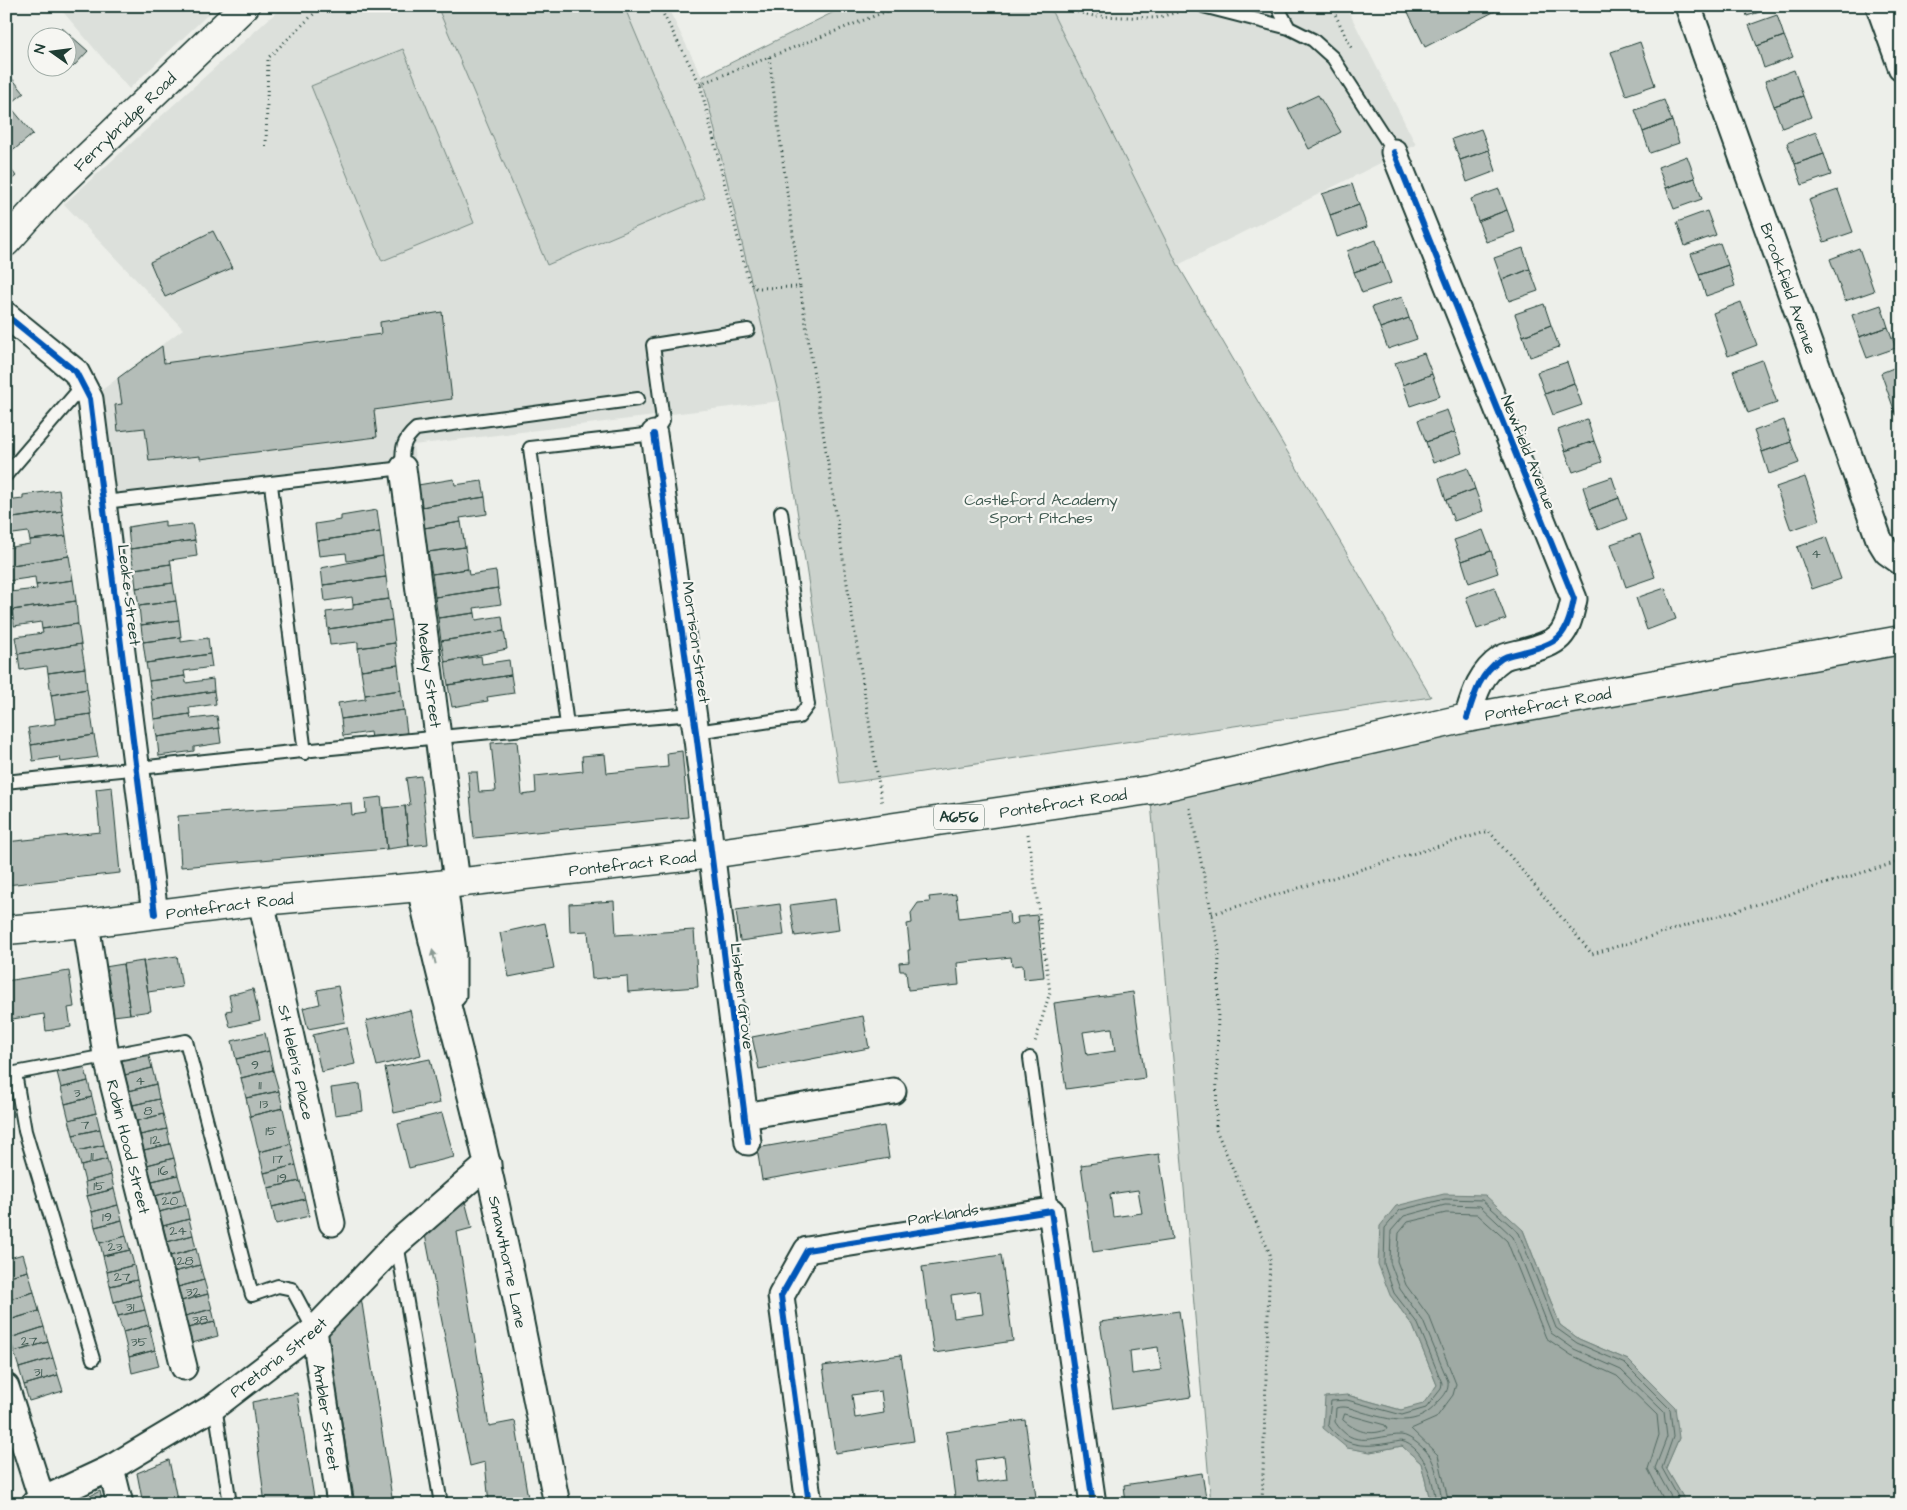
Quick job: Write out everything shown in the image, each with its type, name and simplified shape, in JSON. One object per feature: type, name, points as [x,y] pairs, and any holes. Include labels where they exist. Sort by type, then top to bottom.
[{"type":"main road","name":"Ferrybridge Road","points":[[6,242],[52,191],[246,6]]},
{"type":"main road","name":"Pontefract Road","points":[[6,930],[86,923],[261,901],[440,884],[1026,818],[1467,718],[1901,640]]},
{"type":"street","name":"Brookfield Avenue","points":[[1688,6],[1879,539],[1887,552],[1901,562]]},
{"type":"street","points":[[1879,6],[1901,67]]},
{"type":"street","name":"Newfield Avenue","points":[[1394,152],[1574,600],[1569,624],[1552,644],[1502,657],[1488,670],[1476,687],[1467,718]]},
{"type":"street","name":"Leake Street","points":[[6,315],[76,372],[84,384],[90,399],[155,914]]},
{"type":"street","name":"Morrison Street","points":[[654,434],[695,723],[711,854]]},
{"type":"street","name":"Medley Street","points":[[403,468],[437,736],[440,884]]},
{"type":"street","name":"Lisheen Grove","points":[[711,854],[748,1142]]},
{"type":"street","name":"Smawthorne Lane","points":[[440,884],[435,960],[453,1020],[488,1164],[557,1504]]},
{"type":"street","name":"St Helen's Place","points":[[261,901],[332,1223]]},
{"type":"street","name":"Robin Hood Street","points":[[86,923],[106,1055],[184,1367]]},
{"type":"street","points":[[745,1116],[893,1091]]},
{"type":"street","name":"Pretoria Street","points":[[38,1502],[111,1468],[215,1406],[314,1330],[397,1243],[488,1164]]},
{"type":"street","points":[[1052,1211],[1093,1504]]},
{"type":"street","name":"Parklands","points":[[809,1504],[781,1296],[807,1250],[1052,1211]]},
{"type":"street","name":"Ambler Street","points":[[314,1330],[340,1504]]},
{"type":"street","points":[[6,1387],[38,1502]]},
{"type":"street","points":[[111,1468],[120,1504]]},
{"type":"lane","points":[[1233,6],[1250,19]]},
{"type":"lane","points":[[1277,6],[1289,28]]},
{"type":"lane","points":[[1197,7],[1289,28],[1313,40],[1333,58],[1394,152]]},
{"type":"lane","points":[[567,724],[530,448],[654,434],[663,420],[653,345],[748,330]]},
{"type":"lane","points":[[6,475],[84,384]]},
{"type":"lane","points":[[104,502],[271,485],[403,468],[402,453],[405,439],[416,429],[638,399]]},
{"type":"lane","points":[[271,485],[306,752]]},
{"type":"lane","points":[[6,782],[567,724],[695,723],[799,717],[808,705],[781,512]]},
{"type":"lane","points":[[93,1359],[25,1130],[15,1073],[186,1041],[252,1295],[278,1286],[292,1289],[314,1330]]},
{"type":"lane","points":[[1030,1058],[1052,1211]]},
{"type":"lane","points":[[397,1243],[441,1504]]},
{"type":"lane","points":[[215,1406],[230,1504]]},
{"type":"path","points":[[266,146],[268,58],[322,6]]},
{"type":"path","points":[[659,6],[700,84],[748,278],[756,288],[800,287]]},
{"type":"path","points":[[700,84],[900,6]]},
{"type":"path","points":[[1053,6],[1094,16],[1156,18],[1197,7]]},
{"type":"path","points":[[769,57],[800,287],[878,787],[884,812]]},
{"type":"path","points":[[1184,783],[1219,949],[1216,1130],[1270,1254],[1262,1504]]},
{"type":"path","points":[[1026,818],[1050,992],[1030,1058]]},
{"type":"path","points":[[1212,914],[1489,830],[1592,954],[1901,861]]},
{"type":"shaded area","points":[[58,6],[217,6],[129,89]]},
{"type":"shaded area","points":[[283,6],[667,6],[702,77],[780,401],[413,445],[416,466],[104,502],[90,399],[183,329],[64,204]]},
{"type":"shaded area","points":[[1049,6],[1346,6],[1416,145],[1178,265]]},
{"type":"green space","points":[[437,6],[624,6],[705,198],[547,265]]},
{"type":"green space","name":"Castleford Academy Sport Pitches","points":[[846,6],[1049,6],[1178,265],[1431,697],[840,784],[780,401],[702,77]]},
{"type":"green space","points":[[403,49],[474,223],[382,261],[311,86]]},
{"type":"green space","points":[[1901,640],[1901,1504],[1687,1504],[1666,1468],[1679,1438],[1628,1360],[1579,1339],[1560,1325],[1523,1230],[1390,1295],[1413,1326],[1437,1385],[1423,1405],[1401,1410],[1347,1395],[1370,1452],[1402,1446],[1421,1463],[1431,1504],[1211,1504],[1150,790]]},
{"type":"water","points":[[1444,1194],[1485,1195],[1523,1230],[1560,1325],[1579,1339],[1628,1360],[1675,1407],[1679,1438],[1666,1468],[1687,1504],[1431,1504],[1421,1463],[1402,1446],[1370,1452],[1347,1448],[1323,1428],[1325,1397],[1347,1395],[1401,1410],[1423,1404],[1437,1385],[1413,1326],[1390,1295],[1378,1264],[1380,1226],[1396,1206]]},
{"type":"building","points":[[1405,6],[1505,6],[1425,47]]},
{"type":"building","points":[[1744,6],[1775,6],[1775,7],[1747,16]]},
{"type":"building","points":[[1777,15],[1784,36],[1757,46],[1749,25]]},
{"type":"building","points":[[1784,36],[1793,57],[1764,68],[1757,46]]},
{"type":"building","points":[[78,42],[88,51],[78,62]]},
{"type":"building","points":[[1640,42],[1655,85],[1626,95],[1611,52]]},
{"type":"building","points":[[1794,70],[1803,96],[1774,106],[1765,81]]},
{"type":"building","points":[[6,71],[24,93],[9,105],[33,134],[9,154],[6,150]]},
{"type":"building","points":[[1318,95],[1341,132],[1309,149],[1288,109]]},
{"type":"building","points":[[1803,96],[1811,117],[1782,128],[1774,106]]},
{"type":"building","points":[[1664,100],[1672,121],[1643,132],[1635,110]]},
{"type":"building","points":[[1672,121],[1679,143],[1650,153],[1643,132]]},
{"type":"building","points":[[1481,129],[1489,150],[1460,160],[1452,139]]},
{"type":"building","points":[[1816,132],[1824,154],[1795,164],[1787,143]]},
{"type":"building","points":[[1489,150],[1496,171],[1467,182],[1460,160]]},
{"type":"building","points":[[1824,154],[1831,175],[1802,185],[1795,164]]},
{"type":"building","points":[[1687,156],[1695,178],[1666,188],[1658,167]]},
{"type":"building","points":[[6,163],[16,176],[6,184]]},
{"type":"building","points":[[1695,178],[1702,199],[1674,209],[1666,188]]},
{"type":"building","points":[[1352,184],[1359,205],[1330,215],[1322,194]]},
{"type":"building","points":[[1499,189],[1507,210],[1478,221],[1471,199]]},
{"type":"building","points":[[1838,190],[1853,232],[1824,242],[1809,200]]},
{"type":"building","points":[[1359,205],[1367,227],[1337,237],[1330,215]]},
{"type":"building","points":[[1507,210],[1515,232],[1486,242],[1478,221]]},
{"type":"building","points":[[1707,211],[1716,235],[1685,246],[1677,222]]},
{"type":"building","points":[[213,231],[232,268],[165,297],[150,262]]},
{"type":"building","points":[[1376,240],[1383,262],[1354,272],[1347,251]]},
{"type":"building","points":[[1720,243],[1728,265],[1699,275],[1691,254]]},
{"type":"building","points":[[1523,248],[1530,269],[1502,280],[1494,258]]},
{"type":"building","points":[[1859,248],[1874,291],[1845,301],[1830,259]]},
{"type":"building","points":[[1383,262],[1391,283],[1362,293],[1354,272]]},
{"type":"building","points":[[1728,265],[1735,286],[1706,296],[1699,275]]},
{"type":"building","points":[[1530,269],[1538,291],[1509,301],[1502,280]]},
{"type":"building","points":[[1402,297],[1409,318],[1380,328],[1372,307]]},
{"type":"building","points":[[1741,302],[1757,345],[1728,356],[1713,313]]},
{"type":"building","points":[[1544,304],[1551,325],[1523,336],[1515,314]]},
{"type":"building","points":[[1881,305],[1888,327],[1859,337],[1852,315]]},
{"type":"building","points":[[442,312],[452,399],[374,410],[377,437],[200,459],[200,456],[149,461],[145,428],[118,431],[115,405],[122,404],[118,378],[162,346],[164,363],[381,334],[380,322]]},
{"type":"building","points":[[1409,318],[1417,339],[1388,349],[1380,328]]},
{"type":"building","points":[[1551,325],[1559,347],[1530,357],[1523,336]]},
{"type":"building","points":[[1888,327],[1896,348],[1867,358],[1859,337]]},
{"type":"building","points":[[1424,353],[1432,374],[1403,385],[1395,363]]},
{"type":"building","points":[[1762,360],[1777,403],[1748,413],[1733,371]]},
{"type":"building","points":[[1567,362],[1574,383],[1545,394],[1537,372]]},
{"type":"building","points":[[1901,365],[1901,414],[1896,415],[1881,373]]},
{"type":"building","points":[[1432,374],[1440,396],[1410,406],[1403,385]]},
{"type":"building","points":[[1574,383],[1582,405],[1553,415],[1545,394]]},
{"type":"building","points":[[1447,410],[1455,432],[1426,442],[1418,420]]},
{"type":"building","points":[[1587,419],[1594,441],[1565,451],[1558,430]]},
{"type":"building","points":[[1784,420],[1791,442],[1762,452],[1754,431]]},
{"type":"building","points":[[1455,432],[1462,453],[1433,463],[1426,442]]},
{"type":"building","points":[[1594,441],[1602,462],[1573,472],[1565,451]]},
{"type":"building","points":[[1791,442],[1799,463],[1769,474],[1762,452]]},
{"type":"building","points":[[1468,468],[1475,489],[1446,500],[1439,478]]},
{"type":"building","points":[[1612,477],[1619,498],[1590,509],[1583,487]]},
{"type":"building","points":[[1805,477],[1820,520],[1791,530],[1776,487]]},
{"type":"building","points":[[454,479],[455,485],[482,481],[485,497],[421,507],[418,485]]},
{"type":"building","points":[[1475,489],[1483,511],[1454,521],[1446,500]]},
{"type":"building","points":[[59,490],[62,511],[6,519],[6,501],[23,499],[23,495]]},
{"type":"building","points":[[485,497],[487,514],[460,518],[461,522],[424,528],[421,507]]},
{"type":"building","points":[[1619,498],[1627,519],[1598,530],[1590,509]]},
{"type":"building","points":[[377,510],[380,532],[317,541],[315,524],[341,520],[341,516]]},
{"type":"building","points":[[62,511],[66,536],[30,540],[28,532],[6,535],[6,519]]},
{"type":"building","points":[[165,521],[165,527],[192,524],[195,540],[130,549],[128,527]]},
{"type":"building","points":[[461,522],[465,547],[428,552],[424,528]]},
{"type":"building","points":[[1483,530],[1491,551],[1462,561],[1454,540]]},
{"type":"building","points":[[380,532],[383,556],[347,561],[346,553],[319,556],[317,541]]},
{"type":"building","points":[[1640,534],[1655,577],[1626,587],[1611,544]]},
{"type":"building","points":[[66,536],[69,556],[6,566],[6,548],[30,544],[30,540]]},
{"type":"building","points":[[1826,537],[1841,579],[1812,589],[1797,547]]},
{"type":"building","points":[[195,540],[197,556],[170,560],[171,564],[134,569],[130,549]]},
{"type":"building","points":[[465,547],[468,569],[432,574],[428,552]]},
{"type":"building","points":[[1491,551],[1498,573],[1469,583],[1462,561]]},
{"type":"building","points":[[69,556],[73,580],[36,585],[35,577],[8,581],[6,566]]},
{"type":"building","points":[[383,556],[386,577],[323,585],[321,568]]},
{"type":"building","points":[[171,564],[173,583],[136,588],[134,569]]},
{"type":"building","points":[[468,569],[469,575],[496,571],[498,588],[435,597],[432,574]]},
{"type":"building","points":[[386,577],[389,599],[353,604],[352,597],[325,601],[323,585]]},
{"type":"building","points":[[73,580],[76,601],[12,610],[10,592],[37,589],[36,585]]},
{"type":"building","points":[[173,583],[176,601],[139,606],[136,588]]},
{"type":"building","points":[[1494,587],[1506,619],[1477,629],[1466,597]]},
{"type":"building","points":[[498,588],[501,604],[474,608],[475,613],[438,618],[435,597]]},
{"type":"building","points":[[1665,588],[1676,619],[1647,630],[1636,598]]},
{"type":"building","points":[[389,599],[392,620],[328,629],[326,612],[353,609],[353,604]]},
{"type":"building","points":[[76,601],[78,624],[42,629],[41,622],[14,626],[12,610]]},
{"type":"building","points":[[176,601],[179,620],[141,625],[139,606]]},
{"type":"building","points":[[475,613],[476,620],[502,616],[504,631],[441,641],[438,618]]},
{"type":"building","points":[[179,620],[181,637],[143,642],[141,625]]},
{"type":"building","points":[[392,620],[395,643],[358,648],[358,642],[330,645],[328,629]]},
{"type":"building","points":[[78,624],[81,644],[18,654],[15,637],[43,633],[42,629]]},
{"type":"building","points":[[504,631],[507,649],[445,662],[441,641]]},
{"type":"building","points":[[181,637],[181,642],[208,638],[210,654],[146,663],[143,642]]},
{"type":"building","points":[[395,643],[398,665],[361,670],[358,648]]},
{"type":"building","points":[[81,644],[85,668],[48,673],[47,666],[20,670],[18,654]]},
{"type":"building","points":[[210,654],[212,667],[184,671],[185,676],[149,681],[146,663]]},
{"type":"building","points":[[481,656],[482,664],[509,660],[511,675],[448,685],[445,662]]},
{"type":"building","points":[[398,665],[401,690],[365,695],[361,670]]},
{"type":"building","points":[[85,668],[87,689],[51,695],[48,673]]},
{"type":"building","points":[[511,675],[514,693],[487,697],[488,701],[452,707],[448,685]]},
{"type":"building","points":[[185,676],[186,683],[213,679],[214,691],[152,700],[149,681]]},
{"type":"building","points":[[87,689],[91,714],[55,719],[51,695]]},
{"type":"building","points":[[401,690],[404,710],[341,719],[338,703],[365,699],[365,695]]},
{"type":"building","points":[[214,691],[216,704],[189,708],[190,714],[154,719],[152,700]]},
{"type":"building","points":[[404,710],[407,733],[371,738],[370,732],[343,736],[341,719]]},
{"type":"building","points":[[91,714],[94,735],[31,745],[28,728],[55,724],[55,719]]},
{"type":"building","points":[[190,714],[191,719],[217,716],[219,728],[157,737],[154,719]]},
{"type":"building","points":[[219,728],[221,743],[194,747],[194,751],[159,756],[157,737]]},
{"type":"building","points":[[94,735],[98,757],[61,762],[60,757],[33,761],[31,745]]},
{"type":"building","points":[[517,741],[522,795],[536,793],[535,776],[583,771],[582,756],[605,754],[607,773],[668,767],[667,753],[682,751],[688,817],[474,838],[468,772],[477,772],[479,792],[496,791],[491,743]]},
{"type":"building","points":[[421,776],[428,844],[409,846],[405,806],[410,805],[406,778]]},
{"type":"building","points":[[112,787],[120,873],[6,885],[6,842],[100,832],[96,789]]},
{"type":"building","points":[[381,797],[387,849],[181,867],[178,816],[351,803],[352,815],[366,813],[365,799]]},
{"type":"building","points":[[405,806],[409,846],[387,849],[383,808]]},
{"type":"building","points":[[956,894],[959,918],[1009,912],[1010,925],[1018,923],[1017,917],[1037,915],[1044,977],[1024,979],[1023,965],[1012,966],[1011,957],[957,963],[959,985],[908,990],[906,971],[900,971],[899,963],[909,962],[908,950],[910,950],[907,924],[912,923],[911,913],[918,903],[930,902],[929,897]]},
{"type":"building","points":[[835,899],[839,930],[795,936],[790,905]]},
{"type":"building","points":[[614,901],[616,935],[694,930],[698,987],[628,992],[627,976],[592,979],[588,931],[570,932],[569,904]]},
{"type":"building","points":[[780,904],[784,935],[740,941],[736,910]]},
{"type":"building","points":[[545,923],[554,968],[509,977],[500,933]]},
{"type":"building","points":[[177,956],[182,987],[148,992],[143,961]]},
{"type":"building","points":[[143,961],[151,1011],[130,1014],[123,964]]},
{"type":"building","points":[[123,964],[130,1014],[113,1016],[105,967]]},
{"type":"building","points":[[69,971],[74,1007],[68,1008],[71,1027],[46,1031],[44,1014],[6,1020],[6,981]]},
{"type":"building","points":[[338,986],[345,1022],[308,1029],[303,1008],[320,1004],[317,990]]},
{"type":"building","points":[[253,989],[260,1020],[230,1027],[226,1011],[232,1010],[229,995]]},
{"type":"building","points":[[1133,992],[1145,1078],[1066,1089],[1054,1003]],"holes":[[[1112,1028],[1115,1051],[1087,1055],[1083,1032]]]},
{"type":"building","points":[[410,1010],[421,1055],[377,1066],[366,1021]]},
{"type":"building","points":[[863,1016],[869,1048],[759,1069],[752,1037]]},
{"type":"building","points":[[347,1027],[355,1064],[321,1072],[313,1035]]},
{"type":"building","points":[[265,1033],[269,1051],[236,1059],[232,1041]]},
{"type":"building","points":[[269,1051],[273,1070],[241,1078],[236,1059]]},
{"type":"building","points":[[148,1053],[152,1068],[125,1075],[122,1060]]},
{"type":"building","points":[[430,1059],[440,1103],[394,1113],[385,1068]]},
{"type":"building","points":[[84,1065],[88,1081],[61,1088],[57,1072]]},
{"type":"building","points":[[152,1068],[156,1084],[129,1091],[125,1075]]},
{"type":"building","points":[[273,1070],[279,1091],[246,1098],[241,1078]]},
{"type":"building","points":[[88,1081],[92,1097],[65,1104],[61,1088]]},
{"type":"building","points":[[156,1084],[159,1099],[133,1105],[129,1091]]},
{"type":"building","points":[[360,1084],[363,1111],[335,1115],[331,1088]]},
{"type":"building","points":[[279,1091],[283,1108],[250,1116],[246,1098]]},
{"type":"building","points":[[92,1097],[96,1113],[69,1120],[65,1104]]},
{"type":"building","points":[[159,1099],[163,1114],[137,1121],[133,1105]]},
{"type":"building","points":[[283,1108],[291,1144],[259,1152],[250,1116]]},
{"type":"building","points":[[96,1113],[100,1129],[73,1135],[69,1120]]},
{"type":"building","points":[[442,1113],[454,1157],[409,1168],[398,1124]]},
{"type":"building","points":[[163,1114],[167,1129],[140,1135],[137,1121]]},
{"type":"building","points":[[884,1126],[889,1158],[762,1180],[757,1148]]},
{"type":"building","points":[[100,1129],[104,1145],[77,1151],[73,1135]]},
{"type":"building","points":[[167,1129],[170,1144],[144,1150],[140,1135]]},
{"type":"building","points":[[170,1144],[174,1158],[147,1165],[144,1150]]},
{"type":"building","points":[[291,1144],[296,1165],[264,1173],[259,1152]]},
{"type":"building","points":[[104,1145],[107,1159],[81,1166],[77,1151]]},
{"type":"building","points":[[1159,1154],[1172,1240],[1093,1252],[1081,1165]],"holes":[[[1138,1190],[1142,1213],[1113,1217],[1110,1194]]]},
{"type":"building","points":[[174,1158],[178,1175],[152,1181],[147,1165]]},
{"type":"building","points":[[107,1159],[111,1175],[85,1182],[81,1166]]},
{"type":"building","points":[[296,1165],[300,1181],[268,1188],[264,1173]]},
{"type":"building","points":[[111,1175],[114,1189],[87,1196],[85,1182]]},
{"type":"building","points":[[178,1175],[182,1189],[155,1196],[152,1181]]},
{"type":"building","points":[[300,1181],[305,1199],[272,1207],[268,1188]]},
{"type":"building","points":[[114,1189],[118,1205],[92,1212],[87,1196]]},
{"type":"building","points":[[182,1189],[186,1205],[159,1212],[155,1196]]},
{"type":"building","points":[[464,1197],[472,1228],[457,1232],[489,1426],[515,1421],[529,1504],[489,1504],[485,1462],[470,1466],[424,1229]]},
{"type":"building","points":[[305,1199],[309,1216],[276,1224],[272,1207]]},
{"type":"building","points":[[118,1205],[122,1220],[95,1227],[92,1212]]},
{"type":"building","points":[[186,1205],[189,1219],[163,1226],[159,1212]]},
{"type":"building","points":[[189,1219],[193,1235],[167,1242],[163,1226]]},
{"type":"building","points":[[122,1220],[126,1236],[100,1243],[95,1227]]},
{"type":"building","points":[[193,1235],[196,1249],[170,1256],[167,1242]]},
{"type":"building","points":[[126,1236],[130,1250],[103,1256],[100,1243]]},
{"type":"building","points":[[196,1249],[200,1265],[174,1272],[170,1256]]},
{"type":"building","points":[[130,1250],[134,1265],[107,1272],[103,1256]]},
{"type":"building","points":[[23,1254],[28,1271],[6,1277],[6,1259]]},
{"type":"building","points":[[1001,1255],[1013,1341],[934,1353],[922,1267]],"holes":[[[980,1291],[983,1314],[954,1318],[951,1295]]]},
{"type":"building","points":[[134,1265],[137,1280],[110,1286],[107,1272]]},
{"type":"building","points":[[200,1265],[204,1280],[178,1287],[174,1272]]},
{"type":"building","points":[[28,1271],[34,1292],[6,1300],[6,1277]]},
{"type":"building","points":[[137,1280],[141,1295],[114,1302],[110,1286]]},
{"type":"building","points":[[204,1280],[208,1294],[181,1301],[178,1287]]},
{"type":"building","points":[[34,1292],[39,1311],[6,1321],[6,1300]]},
{"type":"building","points":[[208,1294],[212,1309],[185,1316],[181,1301]]},
{"type":"building","points":[[141,1295],[145,1310],[118,1316],[114,1302]]},
{"type":"building","points":[[361,1297],[393,1504],[355,1504],[327,1329]]},
{"type":"building","points":[[212,1309],[215,1322],[188,1328],[185,1316]]},
{"type":"building","points":[[145,1310],[149,1325],[123,1332],[118,1316]]},
{"type":"building","points":[[39,1311],[44,1327],[10,1338],[6,1321]]},
{"type":"building","points":[[1179,1311],[1191,1397],[1113,1409],[1100,1322]],"holes":[[[1158,1347],[1161,1370],[1132,1374],[1130,1351]]]},
{"type":"building","points":[[215,1322],[218,1336],[192,1343],[188,1328]]},
{"type":"building","points":[[149,1325],[155,1350],[129,1357],[123,1332]]},
{"type":"building","points":[[44,1327],[48,1342],[14,1352],[10,1338]]},
{"type":"building","points":[[48,1342],[53,1358],[19,1368],[14,1352]]},
{"type":"building","points":[[155,1350],[159,1366],[132,1373],[129,1357]]},
{"type":"building","points":[[901,1355],[914,1441],[835,1453],[823,1366]],"holes":[[[881,1391],[884,1413],[855,1418],[852,1395]]]},
{"type":"building","points":[[53,1358],[58,1375],[24,1385],[19,1368]]},
{"type":"building","points":[[58,1375],[63,1391],[29,1401],[24,1385]]},
{"type":"building","points":[[297,1393],[315,1504],[265,1504],[252,1402]]},
{"type":"building","points":[[1025,1420],[1037,1504],[956,1504],[946,1432]],"holes":[[[1004,1456],[1007,1479],[978,1483],[975,1460]]]},
{"type":"building","points":[[169,1460],[178,1504],[143,1504],[137,1473]]},
{"type":"building","points":[[1202,1473],[1207,1504],[1126,1504],[1124,1485]]},
{"type":"building","points":[[100,1491],[103,1504],[74,1504]]},
{"type":"cycle path","points":[[1394,152],[1574,599],[1568,622],[1559,636],[1545,645],[1503,658],[1488,671],[1475,693],[1467,718]]},
{"type":"cycle path","points":[[6,315],[76,372],[90,399],[155,914]]},
{"type":"cycle path","points":[[654,434],[696,732],[748,1142]]},
{"type":"cycle path","points":[[809,1504],[781,1296],[807,1250],[1051,1211],[1093,1504]]}]
